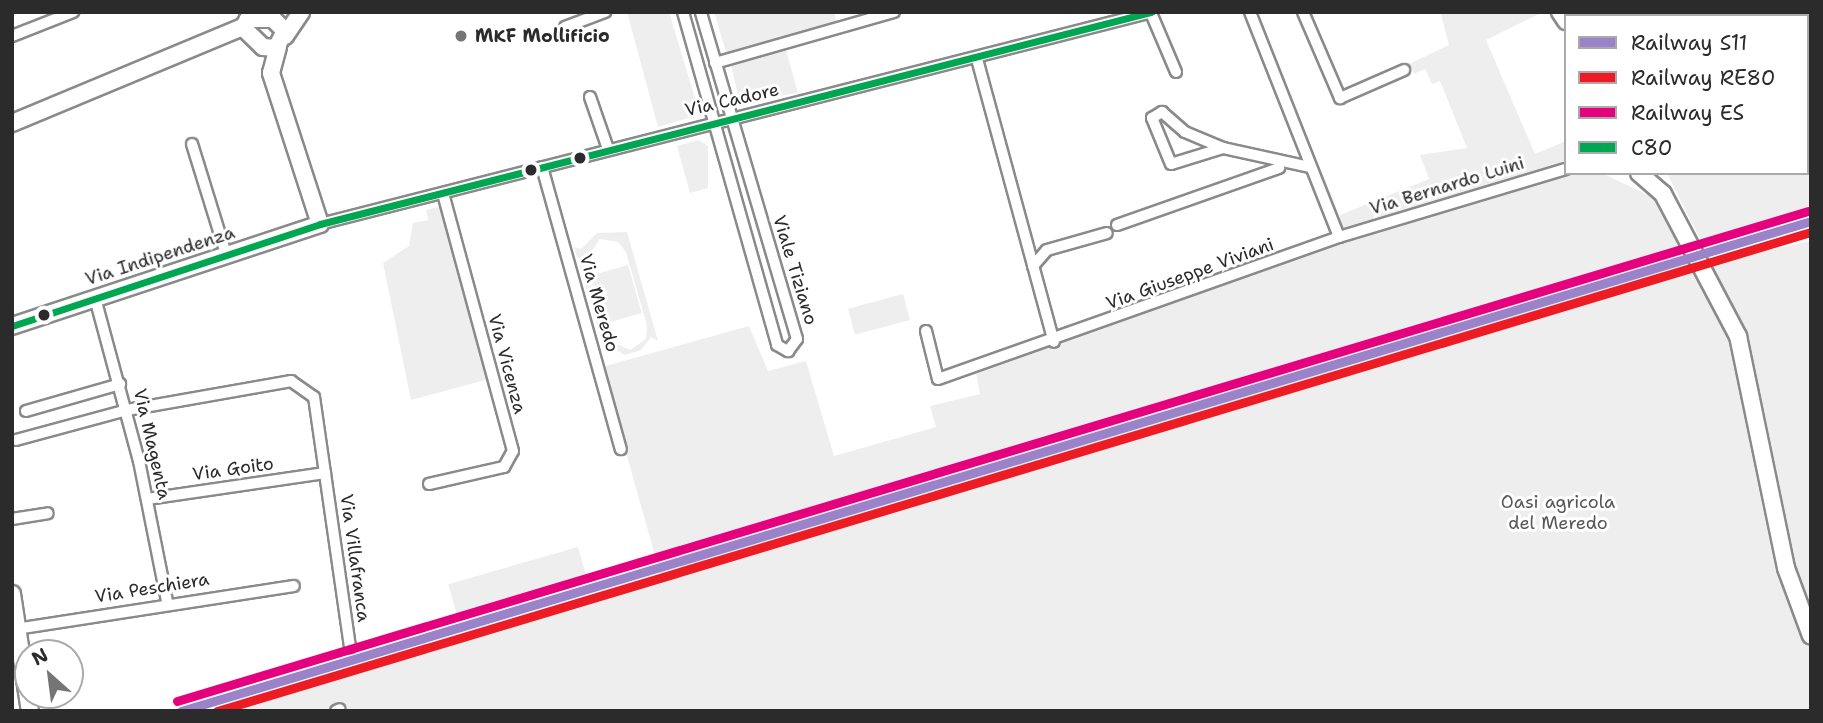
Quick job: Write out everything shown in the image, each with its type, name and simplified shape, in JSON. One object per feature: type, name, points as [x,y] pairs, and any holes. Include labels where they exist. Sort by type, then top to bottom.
[{"type":"street","points":[[12,36],[73,12]]},
{"type":"street","points":[[12,123],[255,19],[299,12]]},
{"type":"street","points":[[299,12],[281,42],[271,73],[320,224]]},
{"type":"street","points":[[565,27],[605,12]]},
{"type":"street","name":"Viale Tiziano","points":[[683,12],[777,345],[788,351],[797,339],[701,12]]},
{"type":"street","points":[[1250,12],[1339,237]]},
{"type":"street","points":[[1303,12],[1340,98],[1404,70]]},
{"type":"street","points":[[715,63],[893,13]]},
{"type":"street","points":[[1152,13],[1175,72]]},
{"type":"street","name":"Via Cadore","points":[[320,224],[1152,13]]},
{"type":"street","points":[[255,19],[263,47],[281,42]]},
{"type":"street","points":[[255,19],[281,42]]},
{"type":"street","points":[[976,59],[1054,342]]},
{"type":"street","points":[[590,97],[608,149]]},
{"type":"street","points":[[1223,148],[1171,164],[1152,118],[1162,112],[1185,132],[1223,148],[1310,167]]},
{"type":"street","points":[[192,144],[226,254]]},
{"type":"street","points":[[1264,174],[1268,158]]},
{"type":"street","name":"Via Meredo","points":[[542,167],[621,449]]},
{"type":"street","points":[[1117,225],[1279,168]]},
{"type":"street","name":"Via Bernardo Luini","points":[[1339,237],[1564,170]]},
{"type":"street","points":[[1641,175],[1664,194]]},
{"type":"street","points":[[1659,175],[1664,194],[1726,308],[1748,367],[1789,581],[1811,636]]},
{"type":"street","name":"Via Vicenza","points":[[429,484],[504,467],[513,451],[443,193]]},
{"type":"street","name":"Via Indipendenza","points":[[12,326],[320,224]]},
{"type":"street","points":[[1033,266],[1047,250],[1107,233]]},
{"type":"street","name":"Via Giuseppe Viviani","points":[[926,331],[938,379],[1054,342],[1339,237]]},
{"type":"street","name":"Via Magenta","points":[[95,298],[127,410],[167,601]]},
{"type":"street","name":"Via Villafranca","points":[[127,410],[291,381],[314,397],[350,647]]},
{"type":"street","points":[[26,411],[120,384]]},
{"type":"street","points":[[16,440],[127,410]]},
{"type":"street","points":[[1768,470],[1811,621]]},
{"type":"street","name":"Via Goito","points":[[147,499],[325,473]]},
{"type":"street","points":[[12,519],[48,513]]},
{"type":"street","name":"Via Peschiera","points":[[16,629],[127,607],[294,586]]},
{"type":"street","points":[[12,594],[17,639]]},
{"type":"green space","points":[[627,12],[669,12],[698,108],[695,116],[658,127]]},
{"type":"green space","points":[[714,12],[834,12],[838,25],[727,55]]},
{"type":"green space","name":"Oasi agricola del Meredo","points":[[1446,12],[1543,12],[1486,40],[1535,154],[1564,142],[1564,175],[1606,175],[1652,197],[1691,268],[1651,186],[1696,266],[1811,241],[1811,711],[216,711],[661,577],[602,367],[749,326],[768,371],[806,361],[834,456],[936,427],[930,406],[980,394],[976,374],[1342,241],[1340,215],[1429,179],[1420,155],[1467,148],[1440,81],[1432,84],[1425,69],[1414,74],[1409,64],[1449,45],[1441,15]]},
{"type":"green space","points":[[786,50],[798,93],[739,101],[731,64]]},
{"type":"green space","points":[[1811,129],[1811,208],[1701,241],[1668,175],[1809,175]]},
{"type":"green space","points":[[699,140],[708,146],[708,188],[690,193],[677,146]]},
{"type":"green space","points":[[442,206],[489,379],[411,400],[383,263],[409,246],[413,223],[428,220],[426,210]]},
{"type":"green space","points":[[627,232],[658,341],[651,337],[641,350],[625,355],[602,342],[574,247],[581,249],[597,233]],"holes":[[[600,239],[618,242],[626,252],[647,326],[646,339],[630,350],[606,339],[584,262]]]},
{"type":"green space","points":[[628,265],[642,313],[604,324],[591,276]]},
{"type":"green space","points":[[903,294],[910,320],[855,335],[848,309]]},
{"type":"green space","points":[[578,547],[588,582],[458,619],[448,584]]},
{"type":"rail line","name":"ES","points":[[177,701],[1808,211]]},
{"type":"rail line","name":"S11","points":[[181,711],[1811,221]]},
{"type":"rail line","name":"RE80","points":[[217,711],[1811,232]]},
{"type":"transit line","name":"C80","points":[[12,326],[320,224],[1151,12]]},
{"type":"place","name":"MKF Mollificio","points":[[461,36]]}]
